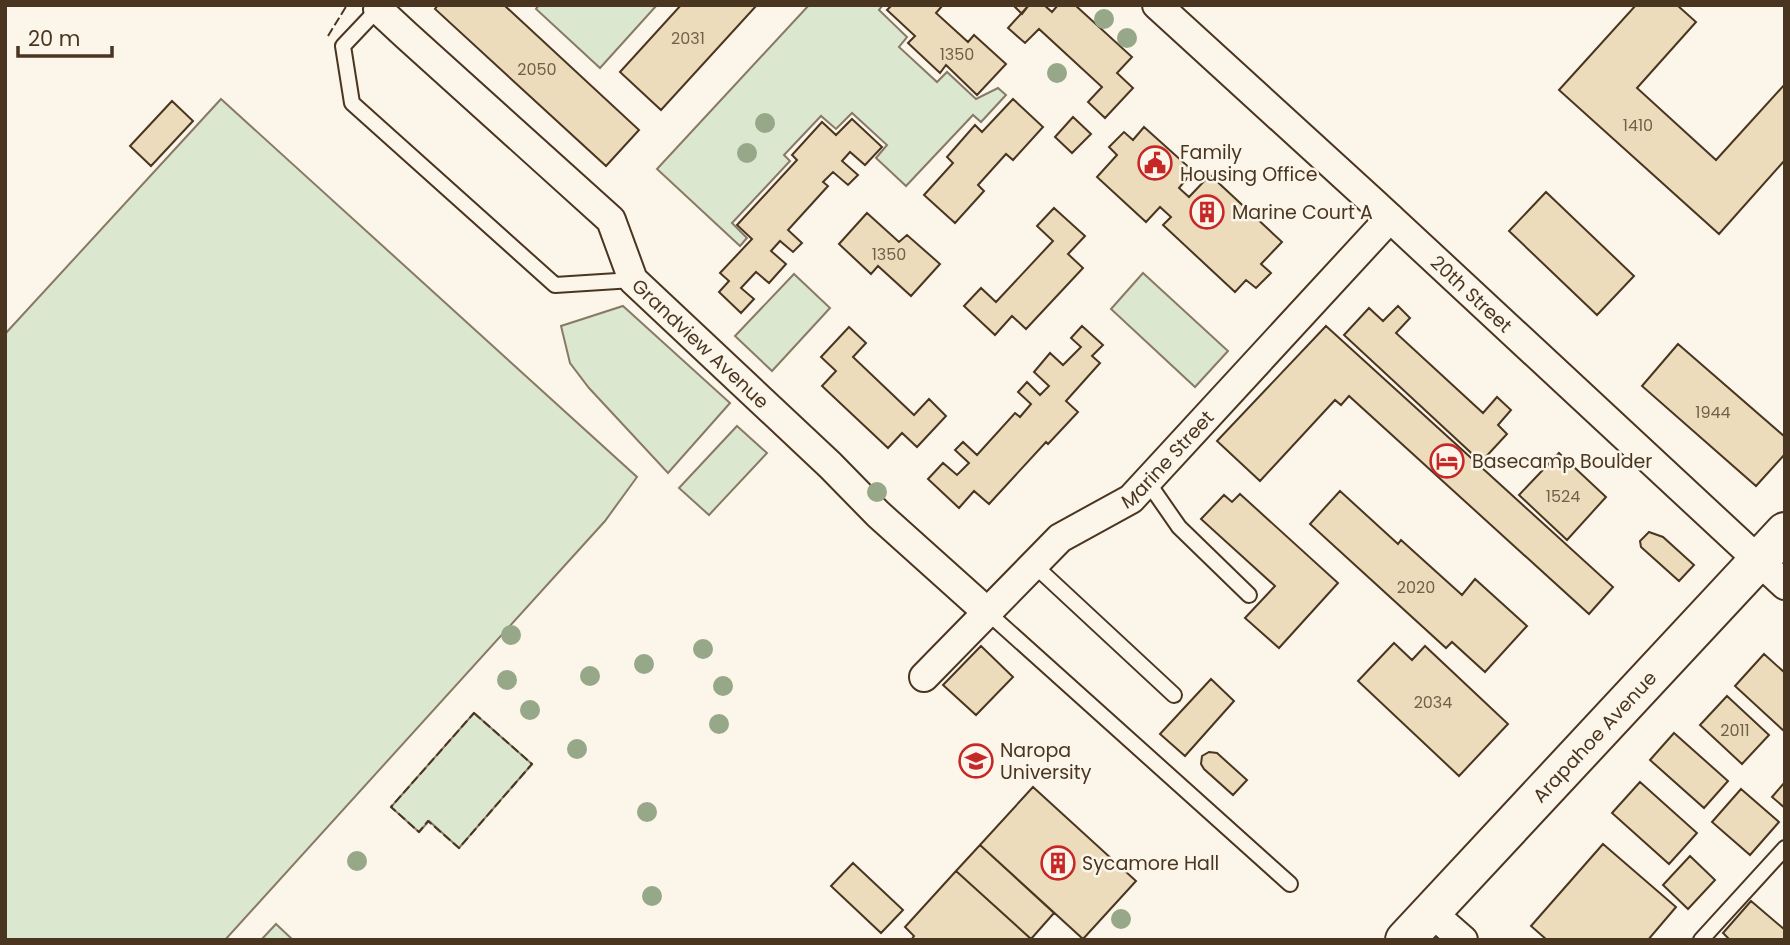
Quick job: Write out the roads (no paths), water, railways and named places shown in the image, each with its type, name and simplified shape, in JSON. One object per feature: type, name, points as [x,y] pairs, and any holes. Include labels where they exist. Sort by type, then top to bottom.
[{"type":"main road","name":"Arapahoe Avenue","points":[[1405,940],[1771,573],[1785,532]]},
{"type":"street","name":"20th Street","points":[[1157,5],[1771,573]]},
{"type":"street","name":"Grandview Avenue","points":[[380,7],[611,220],[633,281],[830,465],[878,514],[986,611]]},
{"type":"street","name":"Marine Street","points":[[924,677],[1060,538],[1130,499],[1390,218]]},
{"type":"street","points":[[1431,912],[1463,940]]},
{"type":"lane","points":[[380,7],[343,46],[352,103],[555,285],[633,281]]},
{"type":"lane","points":[[1147,481],[1179,527],[1249,595]]},
{"type":"lane","points":[[1033,564],[1174,695]]},
{"type":"lane","points":[[986,611],[1290,884]]},
{"type":"lane","points":[[1701,940],[1785,848]]},
{"type":"place","name":"Family Housing Office","points":[[1155,163]]},
{"type":"place","name":"Marine Court A","points":[[1207,212]]},
{"type":"place","name":"Basecamp Boulder","points":[[1447,461]]},
{"type":"place","name":"Naropa University","points":[[976,761]]},
{"type":"place","name":"Sycamore Hall","points":[[1058,863]]}]
